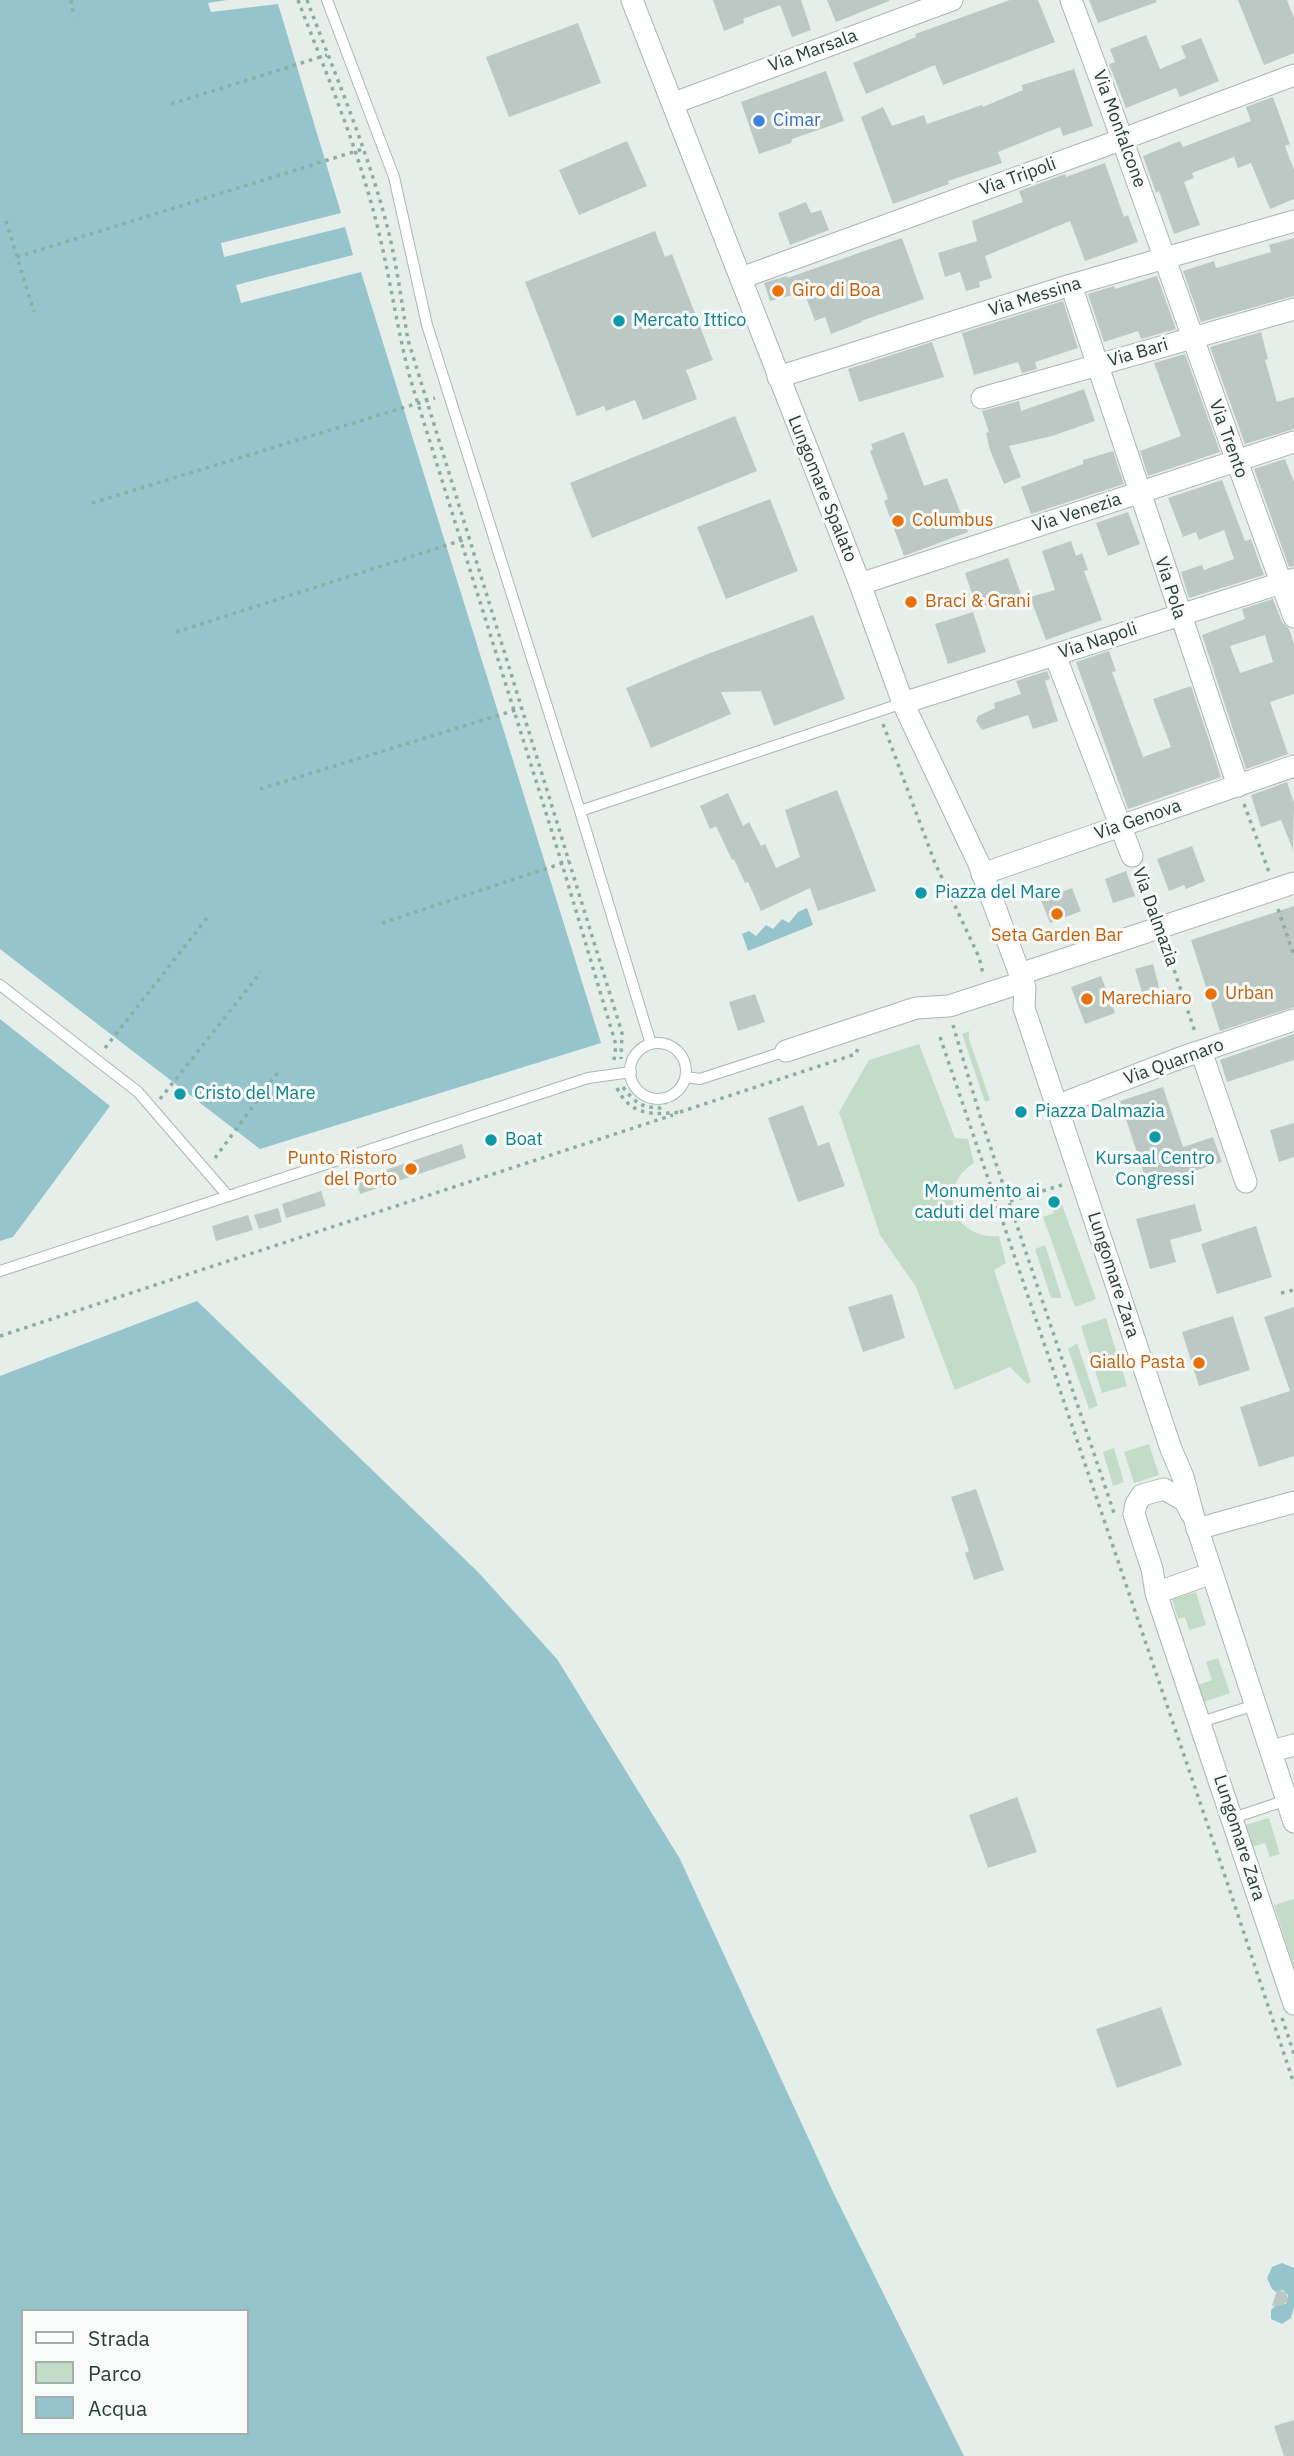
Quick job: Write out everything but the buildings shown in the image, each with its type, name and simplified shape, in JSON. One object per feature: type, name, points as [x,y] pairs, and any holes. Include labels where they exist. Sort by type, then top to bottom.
[{"type":"street","name":"Lungomare Spalato","points":[[632,0],[860,584],[903,703],[982,874],[1021,978]]},
{"type":"street","name":"Via Marsala","points":[[674,103],[952,0]]},
{"type":"street","name":"Via Monfalcone","points":[[1071,0],[1166,259]]},
{"type":"street","name":"Via Tripoli","points":[[741,278],[1294,75]]},
{"type":"street","name":"Via Messina","points":[[778,377],[1071,285],[1294,221]]},
{"type":"street","name":"Via Trento","points":[[1166,259],[1236,460],[1288,582],[1294,617]]},
{"type":"street","name":"Via Pola","points":[[1071,285],[1238,786]]},
{"type":"street","name":"Via Bari","points":[[982,398],[1294,309]]},
{"type":"street","name":"Via Venezia","points":[[860,584],[1294,442]]},
{"type":"street","name":"Via Napoli","points":[[903,703],[1288,582]]},
{"type":"street","name":"Via Dalmazia","points":[[1055,655],[1132,856]]},
{"type":"street","name":"Via Genova","points":[[982,874],[1294,766]]},
{"type":"street","points":[[786,1052],[916,1008],[953,1013],[1021,978],[1160,928],[1282,892]]},
{"type":"street","name":"Lungomare Zara","points":[[1021,978],[1025,988],[1024,1008],[1171,1449],[1183,1477],[1195,1524]]},
{"type":"street","name":"Via Quarnaro","points":[[1056,1106],[1201,1051],[1294,1020]]},
{"type":"street","points":[[1201,1051],[1246,1182]]},
{"type":"street","name":"Lungomare Zara","points":[[1164,1489],[1171,1473],[1171,1449]]},
{"type":"street","name":"Lungomare Zara","points":[[1294,1822],[1212,1573],[1185,1501],[1164,1489],[1142,1495],[1134,1514],[1152,1569],[1156,1592],[1294,2004]]},
{"type":"street","points":[[1195,1524],[1294,1502]]},
{"type":"street","points":[[1156,1592],[1212,1573]]},
{"type":"street","points":[[1272,1751],[1294,1745]]},
{"type":"lane","points":[[327,0],[394,177],[427,325],[651,1044]]},
{"type":"lane","points":[[580,811],[903,703]]},
{"type":"lane","points":[[0,985],[138,1093],[228,1196]]},
{"type":"lane","points":[[0,1271],[588,1078],[622,1073],[636,1054],[651,1044],[668,1045],[676,1049],[685,1064],[685,1077],[681,1088],[674,1094],[657,1099],[635,1087],[622,1073]]},
{"type":"lane","points":[[685,1077],[699,1079],[786,1052]]},
{"type":"lane","points":[[1201,1722],[1255,1706]]},
{"type":"lane","points":[[1233,1818],[1287,1800]]},
{"type":"path","points":[[71,0],[74,16]]},
{"type":"path","points":[[298,0],[355,151],[381,240],[398,333],[418,403],[616,1045],[622,1073],[615,1084],[625,1102],[634,1109],[648,1113],[681,1112]]},
{"type":"path","points":[[307,0],[363,149],[384,216],[393,251],[408,340],[622,1033],[623,1087],[634,1101],[648,1108],[660,1108],[674,1094]]},
{"type":"path","points":[[171,104],[327,55]]},
{"type":"path","points":[[18,257],[363,149]]},
{"type":"path","points":[[6,221],[34,312]]},
{"type":"path","points":[[92,503],[426,400]]},
{"type":"path","points":[[176,632],[469,538]]},
{"type":"path","points":[[260,789],[522,708]]},
{"type":"path","points":[[878,710],[935,863],[982,967],[982,978]]},
{"type":"path","points":[[1238,786],[1282,892],[1293,953]]},
{"type":"path","name":"Via Dalmazia","points":[[1132,856],[1160,928],[1201,1051]]},
{"type":"path","points":[[382,923],[569,861]]},
{"type":"path","points":[[114,1037],[207,918]]},
{"type":"path","points":[[152,1108],[261,972]]},
{"type":"path","points":[[953,1013],[981,1119],[1010,1201],[1081,1178]]},
{"type":"path","points":[[940,1038],[1226,1876],[1294,2084]]},
{"type":"path","points":[[0,1336],[856,1054],[859,1046]]},
{"type":"path","points":[[206,1170],[278,1072]]},
{"type":"path","points":[[1281,1293],[1294,1290]]},
{"type":"green space","points":[[969,1031],[969,1039],[990,1100],[985,1102],[962,1034]]},
{"type":"green space","points":[[919,1044],[955,1138],[968,1139],[974,1163],[962,1173],[955,1185],[955,1210],[970,1230],[983,1235],[999,1236],[1006,1263],[994,1270],[1031,1382],[1027,1384],[1010,1367],[955,1390],[916,1287],[880,1235],[839,1112],[869,1060]]},
{"type":"green space","points":[[1060,1199],[1096,1299],[1075,1307],[1043,1217],[1054,1213],[1051,1202]]},
{"type":"green space","points":[[1045,1245],[1062,1298],[1051,1298],[1035,1249]]},
{"type":"green space","points":[[1106,1318],[1127,1386],[1102,1393],[1081,1326]]},
{"type":"green space","points":[[1077,1343],[1098,1406],[1089,1409],[1068,1349]]},
{"type":"green space","points":[[1149,1444],[1159,1475],[1134,1483],[1124,1452]]},
{"type":"green space","points":[[1114,1448],[1124,1482],[1113,1486],[1103,1452]]},
{"type":"green space","points":[[1196,1592],[1206,1625],[1189,1630],[1185,1617],[1178,1619],[1172,1599]]},
{"type":"green space","points":[[1218,1658],[1230,1693],[1204,1702],[1198,1685],[1212,1680],[1206,1662]]},
{"type":"green space","points":[[1269,1818],[1280,1854],[1270,1857],[1265,1843],[1252,1847],[1245,1825]]},
{"type":"green space","points":[[1294,1899],[1294,1968],[1274,1905]]},
{"type":"water","points":[[0,0],[227,0],[208,3],[211,12],[278,4],[341,213],[221,243],[224,257],[345,227],[353,255],[236,285],[241,303],[361,272],[601,1043],[260,1149],[0,949]]},
{"type":"water","points":[[807,908],[813,925],[748,951],[742,934],[749,931],[756,936],[766,925],[773,929],[782,919],[789,923],[798,912]]},
{"type":"water","points":[[0,1019],[110,1106],[13,1237],[0,1241]]},
{"type":"water","points":[[197,1301],[478,1572],[557,1659],[680,1859],[834,2194],[964,2456],[0,2456],[0,1376]]},
{"type":"water","points":[[1282,2263],[1294,2268],[1294,2307],[1291,2318],[1282,2324],[1271,2319],[1271,2310],[1277,2304],[1286,2304],[1288,2295],[1283,2290],[1276,2292],[1272,2289],[1267,2278],[1272,2267]]},
{"type":"place","name":"Cimar","points":[[759,121]]},
{"type":"place","name":"Giro di Boa","points":[[778,291]]},
{"type":"place","name":"Mercato Ittico","points":[[619,321]]},
{"type":"place","name":"Columbus","points":[[898,521]]},
{"type":"place","name":"Braci & Grani","points":[[911,602]]},
{"type":"place","name":"Piazza del Mare","points":[[921,893]]},
{"type":"place","name":"Seta Garden Bar","points":[[1057,914]]},
{"type":"place","name":"Urban","points":[[1211,994]]},
{"type":"place","name":"Marechiaro","points":[[1087,999]]},
{"type":"place","name":"Cristo del Mare","points":[[180,1094]]},
{"type":"place","name":"Piazza Dalmazia","points":[[1021,1112]]},
{"type":"place","name":"Kursaal Centro Congressi","points":[[1155,1137]]},
{"type":"place","name":"Boat","points":[[491,1140]]},
{"type":"place","name":"Punto Ristoro del Porto","points":[[411,1169]]},
{"type":"place","name":"Monumento ai caduti del mare","points":[[1054,1202]]},
{"type":"place","name":"Giallo Pasta","points":[[1199,1363]]}]
